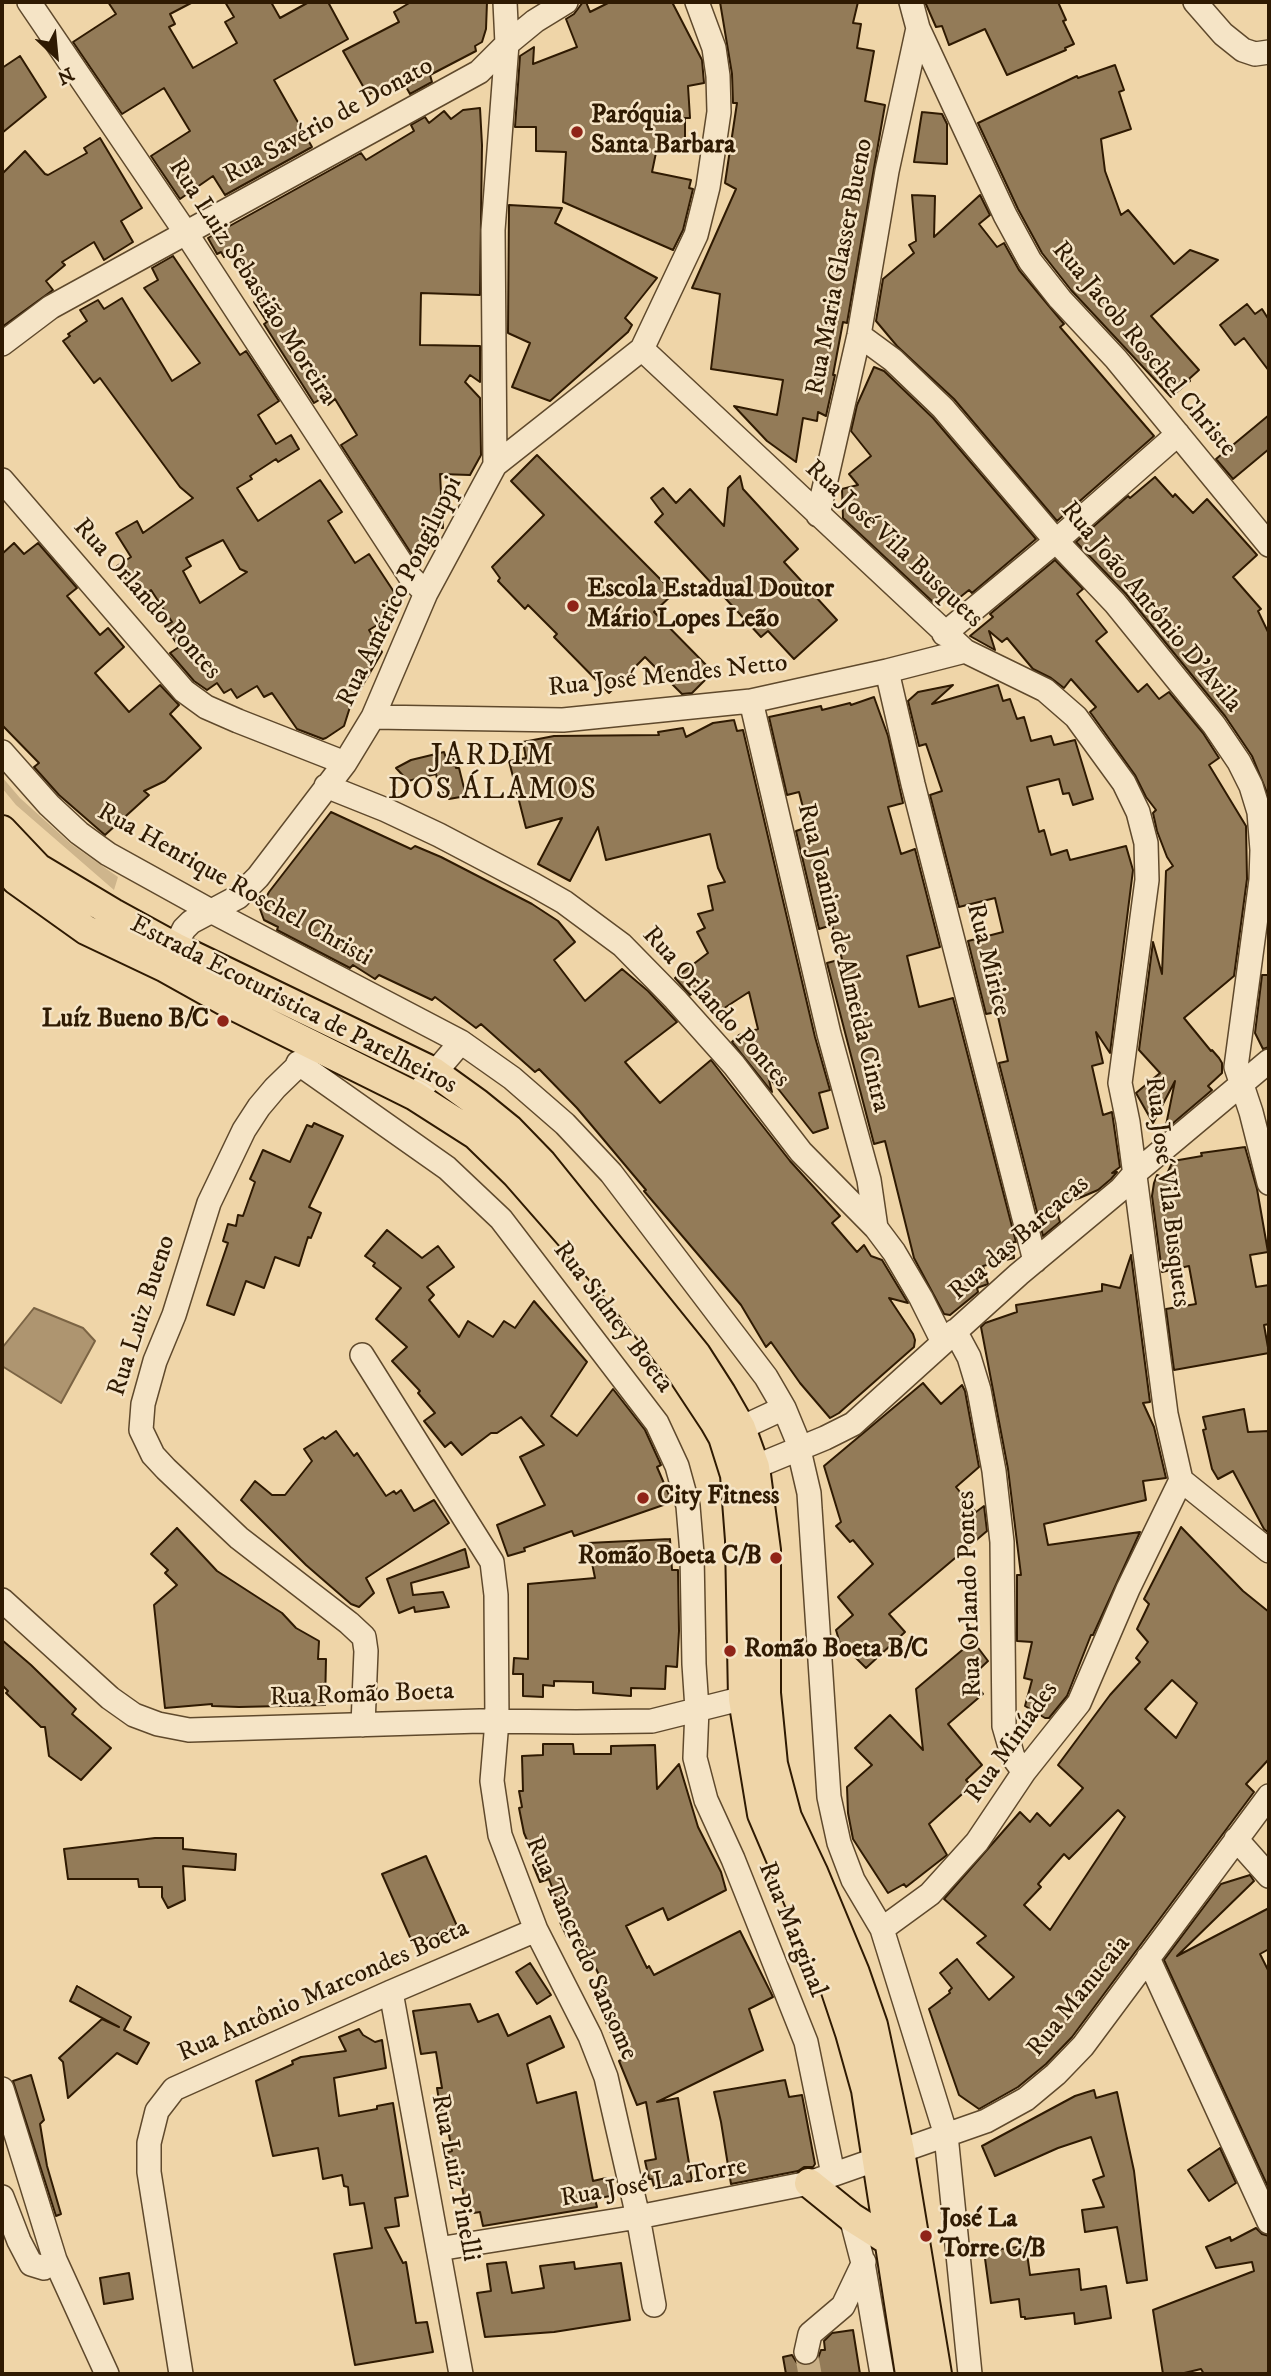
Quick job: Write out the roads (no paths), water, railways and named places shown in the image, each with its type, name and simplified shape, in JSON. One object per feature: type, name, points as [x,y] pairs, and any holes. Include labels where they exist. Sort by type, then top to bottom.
[{"type":"main road","name":"Estrada Ecoturistica de Parelheiros","points":[[2,830],[38,868],[169,957],[232,1005],[311,1037],[434,1072],[509,1129],[542,1163],[696,1354],[732,1433],[745,1471],[740,1540],[755,1696],[787,1817],[855,1973],[873,2025],[888,2155],[890,2248],[910,2374]]},
{"type":"main road","name":"Estrada Ecoturistica de Parelheiros","points":[[2,864],[16,880],[86,930],[169,957]]},
{"type":"main road","name":"Estrada Ecoturistica de Parelheiros","points":[[311,1037],[415,1096],[476,1135],[516,1174],[622,1295],[732,1433]]},
{"type":"main road","name":"Estrada Ecoturistica de Parelheiros","points":[[888,2155],[937,2374]]},
{"type":"main road","points":[[821,2178],[851,2217],[890,2248]]},
{"type":"street","name":"Rua Luiz Sebastião Moreira","points":[[29,2],[186,233],[411,578],[426,593]]},
{"type":"street","points":[[495,465],[493,230],[507,44],[505,2]]},
{"type":"street","name":"Rua Savério de Donato","points":[[2,344],[51,307],[479,72],[535,21],[566,2]]},
{"type":"street","name":"Rua Américo Pongiluppi","points":[[169,957],[191,922],[238,897],[258,877],[345,763],[373,717],[426,593],[495,465],[642,349],[696,234],[708,187],[719,112],[718,76],[714,48],[697,2]]},
{"type":"street","points":[[911,2],[918,29]]},
{"type":"street","points":[[1195,2],[1223,34],[1242,50],[1255,54],[1269,52]]},
{"type":"street","name":"Rua Maria Glasser Bueno","points":[[818,515],[859,335],[887,172],[918,29]]},
{"type":"street","name":"Rua Jacob Roschel Christe","points":[[918,29],[1005,215],[1030,261],[1060,299],[1116,359],[1269,545]]},
{"type":"street","name":"Rua João Antônio D'Avila","points":[[859,335],[893,360],[943,408],[1056,541],[1115,603],[1193,697],[1239,762],[1251,786],[1259,811],[1262,850],[1258,906],[1236,1067],[1269,1183]]},
{"type":"street","name":"Rua José Vila Busquets","points":[[642,349],[944,634],[965,651],[1045,690],[1076,717],[1124,783],[1138,812],[1146,843],[1147,880],[1120,1083],[1128,1122],[1166,1414],[1181,1480]]},
{"type":"street","points":[[944,634],[1178,434]]},
{"type":"street","name":"Rua Orlando Pontes","points":[[2,480],[184,691],[206,707],[227,717],[345,763]]},
{"type":"street","name":"Rua José Mendes Netto","points":[[373,717],[564,720],[751,701],[965,651]]},
{"type":"street","name":"Rua Mirice","points":[[887,671],[912,784],[1035,1261]]},
{"type":"street","name":"Rua Joanina de Almeida Cintra","points":[[751,701],[828,1034],[869,1180],[876,1228]]},
{"type":"street","name":"Rua Henrique Roschel Christi","points":[[2,752],[49,805],[79,833],[108,854],[461,1042],[512,1078],[565,1124],[611,1173],[746,1348],[783,1408],[799,1448],[809,1493],[829,1797],[839,1843],[853,1880],[882,1929],[946,2135],[970,2374]]},
{"type":"street","name":"Rua Orlando Pontes","points":[[326,786],[418,825],[534,885],[564,902],[622,945],[720,1048],[802,1152],[876,1228],[949,1337],[969,1357],[979,1390],[994,1471],[1002,1542],[1004,1726],[1013,1757],[1024,1772]]},
{"type":"street","name":"Rua Sidney Boeta","points":[[311,1037],[501,1219],[657,1423],[677,1466],[688,1506],[697,1709]]},
{"type":"street","name":"Rua Luiz Bueno","points":[[311,1037],[254,1115],[209,1203],[174,1315],[155,1361],[143,1404],[141,1430],[153,1455],[239,1538],[349,1623],[363,1637],[366,1651],[363,1725]]},
{"type":"street","points":[[415,1096],[461,1042]]},
{"type":"street","name":"Rua das Barcacas","points":[[799,1448],[853,1424],[1035,1261],[1121,1189],[1134,1174],[1269,1061]]},
{"type":"street","name":"Rua Tancredo Sansome","points":[[362,1355],[492,1562],[496,1595],[497,1721],[492,1781],[500,1835],[536,1930],[590,2036],[606,2077],[638,2217],[654,2305]]},
{"type":"street","points":[[732,1433],[783,1408]]},
{"type":"street","points":[[745,1471],[799,1448]]},
{"type":"street","points":[[1181,1480],[1269,1551]]},
{"type":"street","name":"Rua Miníades","points":[[882,1929],[930,1894],[977,1842],[1024,1772],[1079,1703],[1128,1589],[1181,1480]]},
{"type":"street","name":"Rua Romão Boeta","points":[[2,1600],[110,1698],[134,1715],[158,1724],[189,1730],[497,1721],[653,1720],[755,1696]]},
{"type":"street","name":"Rua Marginal","points":[[697,1709],[695,1758],[706,1800],[733,1859],[806,2042],[821,2178]]},
{"type":"street","name":"Rua Manucaia","points":[[888,2155],[986,2121],[1026,2099],[1056,2074],[1083,2046],[1269,1796]]},
{"type":"street","points":[[1236,1839],[1269,1876]]},
{"type":"street","name":"Rua Antônio Marcondes Boeta","points":[[181,2374],[149,2172],[149,2143],[157,2110],[174,2089],[198,2077],[536,1930]]},
{"type":"street","points":[[1148,1958],[1269,2222]]},
{"type":"street","name":"Rua Luiz Pinelli","points":[[391,1992],[461,2374]]},
{"type":"street","points":[[2,2089],[55,2260],[107,2374]]},
{"type":"street","name":"Rua José La Torre","points":[[438,2249],[638,2217],[821,2178],[888,2155]]},
{"type":"street","points":[[2,2197],[31,2264],[44,2268],[55,2260]]},
{"type":"street","points":[[851,2217],[863,2263],[882,2374]]},
{"type":"street","points":[[806,2352],[810,2334],[842,2306],[863,2263],[890,2248]]},
{"type":"tunnel","points":[[806,2352],[810,2374]]},
{"type":"place","name":"Paróquia Santa Barbara","points":[[577,132]]},
{"type":"place","name":"Escola Estadual Doutor Mário Lopes Leão","points":[[573,606]]},
{"type":"place","name":"Luíz Bueno B/C","points":[[223,1021]]},
{"type":"place","name":"City Fitness","points":[[643,1498]]},
{"type":"place","name":"Romão Boeta C/B","points":[[776,1558]]},
{"type":"place","name":"Romão Boeta B/C","points":[[730,1651]]},
{"type":"place","name":"José La Torre C/B","points":[[926,2236]]},
{"type":"district","name":"JARDIM DOS ÁLAMOS","points":[[493,775]]}]
